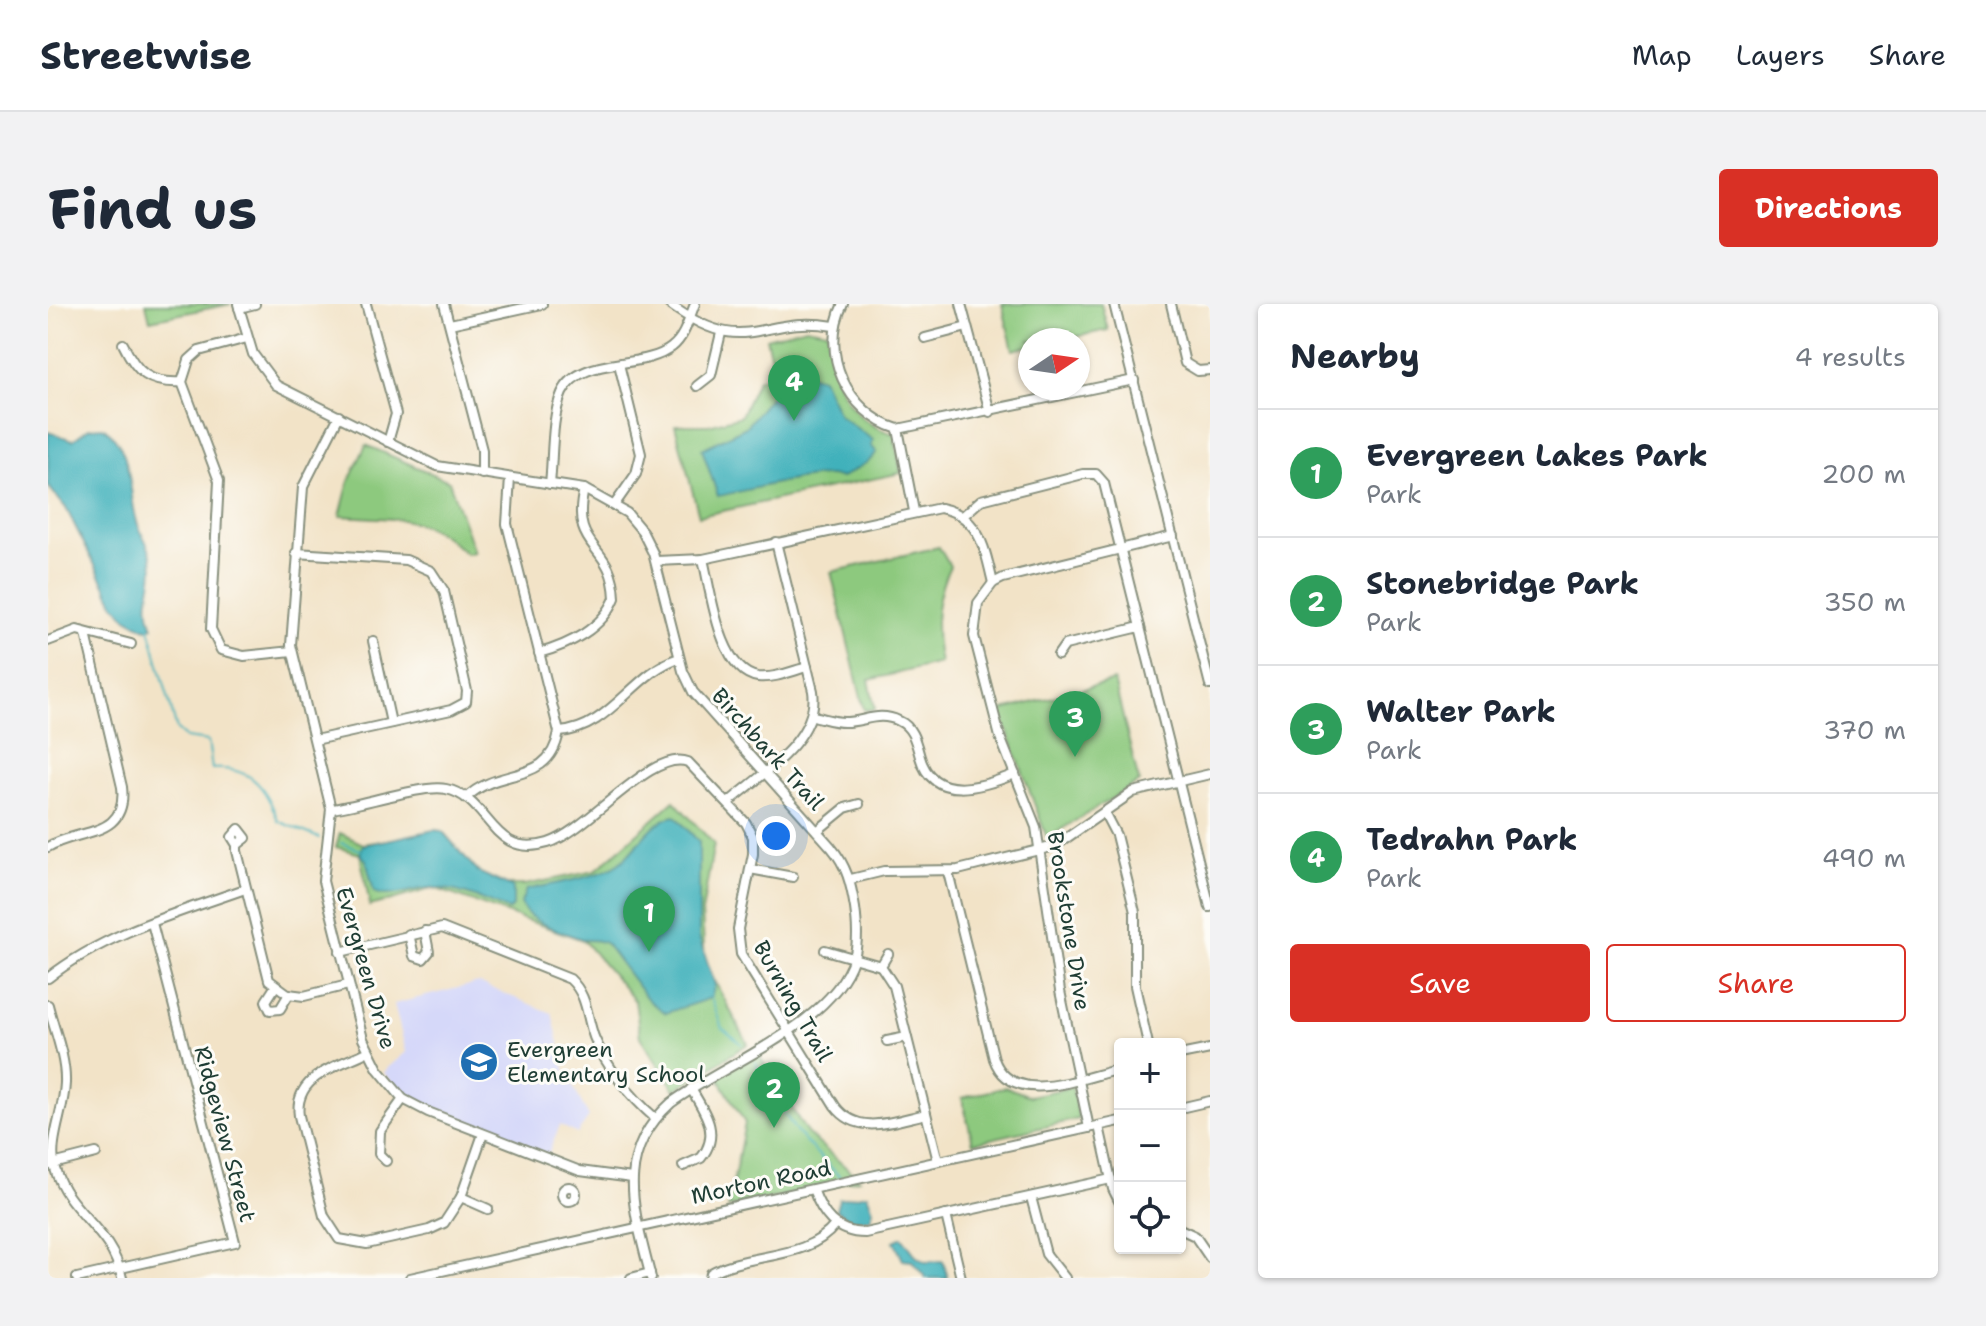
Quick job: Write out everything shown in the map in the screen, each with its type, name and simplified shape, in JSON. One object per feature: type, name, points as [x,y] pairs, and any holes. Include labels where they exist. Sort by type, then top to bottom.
[{"type":"street","points":[[239,306],[255,304]]},
{"type":"street","points":[[366,304],[396,414],[388,442]]},
{"type":"street","points":[[444,304],[482,450],[482,474]]},
{"type":"street","points":[[450,324],[542,304]]},
{"type":"street","points":[[669,304],[689,318],[721,333],[752,334],[803,322],[834,326]]},
{"type":"street","points":[[550,484],[564,389],[580,374],[669,349],[695,304]]},
{"type":"street","points":[[843,304],[834,326],[835,348],[850,396],[871,419],[898,429],[1036,400]]},
{"type":"street","points":[[961,304],[990,412]]},
{"type":"street","points":[[1114,304],[1210,685]]},
{"type":"street","points":[[1171,304],[1185,363],[1198,371],[1210,370]]},
{"type":"street","name":"Birchbark Trail","points":[[239,306],[257,362],[276,385],[437,466],[584,489],[615,504],[642,531],[656,561],[679,658],[697,699],[842,860],[851,879],[857,927],[854,957],[828,1000],[787,1030],[691,1089],[655,1118],[637,1150],[632,1178],[639,1227],[651,1276]]},
{"type":"street","points":[[925,338],[967,327]]},
{"type":"street","points":[[697,386],[711,375],[721,333]]},
{"type":"street","points":[[247,338],[199,351],[189,360],[182,382],[219,481],[212,634],[219,653],[244,656],[292,651]]},
{"type":"street","points":[[123,344],[146,377],[160,383],[182,382]]},
{"type":"street","points":[[615,504],[636,474],[641,454],[619,364]]},
{"type":"street","points":[[1090,388],[1134,380]]},
{"type":"street","name":"Evergreen Drive","points":[[339,416],[303,487],[296,553],[292,651],[331,809],[322,874],[367,1052],[403,1099],[579,1171],[632,1178]]},
{"type":"street","points":[[898,429],[914,511]]},
{"type":"street","points":[[963,516],[985,498],[1083,474],[1099,477],[1105,487],[1210,907]]},
{"type":"street","points":[[331,809],[435,789],[451,790],[466,798],[488,781],[543,765],[553,754],[559,732],[506,518],[510,478]]},
{"type":"street","points":[[539,653],[574,641],[602,617],[615,598],[607,561],[587,540],[579,522],[584,489]]},
{"type":"street","points":[[656,561],[703,559],[914,511],[940,508],[963,516],[979,534],[993,583],[1010,576],[1173,536]]},
{"type":"street","points":[[728,803],[800,737],[813,716],[814,697],[776,542]]},
{"type":"street","points":[[296,553],[412,561],[431,571],[441,586],[466,685],[466,702],[451,710],[315,740]]},
{"type":"street","points":[[703,559],[726,650],[735,665],[746,674],[760,677],[807,667]]},
{"type":"street","name":"Brookstone Drive","points":[[993,583],[976,608],[974,636],[1000,737],[1034,819],[1060,991],[1078,1078],[1114,1187]]},
{"type":"street","points":[[1058,655],[1065,645],[1140,627]]},
{"type":"street","points":[[48,641],[77,630],[131,644]]},
{"type":"street","points":[[48,847],[102,829],[118,815],[122,803],[122,787],[86,634]]},
{"type":"street","points":[[373,641],[391,723]]},
{"type":"street","points":[[559,732],[590,725],[660,666],[679,658]]},
{"type":"street","points":[[813,716],[843,722],[881,716],[903,722],[915,739],[928,775],[948,788],[967,788],[1015,774]]},
{"type":"street","name":"Burning Trail","points":[[466,798],[507,841],[529,846],[551,842],[577,830],[651,769],[675,760],[688,762],[728,803],[753,837],[738,929],[739,946],[787,1030],[847,1119],[873,1126],[926,1114]]},
{"type":"street","points":[[851,879],[884,871],[948,872],[1040,850],[1064,842],[1133,792],[1210,774]]},
{"type":"street","points":[[817,831],[845,808],[859,804]]},
{"type":"street","points":[[1104,812],[1116,835],[1135,912],[1135,986],[1147,1038]]},
{"type":"street","points":[[237,845],[267,976],[275,987],[289,994],[304,996],[348,985]]},
{"type":"street","points":[[750,869],[793,877]]},
{"type":"street","points":[[948,872],[999,1071],[1011,1082],[1029,1087],[1114,1070]]},
{"type":"street","points":[[48,978],[85,952],[152,923],[245,889]]},
{"type":"street","name":"Ridgeview Street","points":[[77,1278],[121,1273],[235,1242],[152,923]]},
{"type":"street","points":[[409,934],[414,956],[423,959],[429,952],[425,931]]},
{"type":"street","points":[[340,952],[409,934],[452,931],[570,979],[584,997],[598,1045],[633,1098],[655,1118]]},
{"type":"street","points":[[825,950],[881,966],[894,986],[938,1161]]},
{"type":"street","points":[[881,966],[888,954]]},
{"type":"street","points":[[275,987],[266,1001],[270,1010],[280,1009],[289,994]]},
{"type":"street","points":[[48,1005],[65,1079],[51,1165],[65,1191],[116,1253],[121,1273]]},
{"type":"street","points":[[887,1041],[907,1037]]},
{"type":"street","points":[[1186,1054],[1210,1049]]},
{"type":"street","points":[[367,1052],[315,1077],[302,1089],[299,1100],[299,1116],[329,1227],[339,1239],[360,1244],[429,1230],[449,1218],[461,1197],[483,1134]]},
{"type":"street","points":[[683,1166],[701,1158],[711,1136],[709,1119],[691,1089]]},
{"type":"street","points":[[386,1161],[379,1154],[379,1135],[403,1099]]},
{"type":"street","points":[[1186,1107],[1210,1101]]},
{"type":"street","name":"Morton Road","points":[[410,1278],[1114,1122]]},
{"type":"street","points":[[51,1165],[96,1153]]},
{"type":"street","points":[[571,1187],[579,1171]]},
{"type":"street","points":[[813,1189],[822,1211],[835,1225],[865,1233],[1111,1179]]},
{"type":"street","points":[[461,1197],[488,1209]]},
{"type":"street","points":[[1031,1197],[1046,1254],[1065,1278]]},
{"type":"street","points":[[946,1215],[961,1278]]},
{"type":"street","points":[[710,1278],[711,1273],[731,1263],[816,1242],[835,1225]]},
{"type":"street","points":[[1186,1232],[1195,1236],[1210,1258]]},
{"type":"street","points":[[631,1278],[651,1276]]},
{"type":"shaded area","name":"Evergreen Elementary School","points":[[478,983],[552,1013],[566,1073],[589,1117],[577,1134],[560,1125],[547,1157],[405,1096],[383,1072],[406,1052],[394,1004]]},
{"type":"green space","points":[[146,304],[231,304],[150,320]]},
{"type":"green space","points":[[1002,304],[1101,304],[1108,330],[1090,334],[1090,328],[1018,328],[1018,349],[1013,350]]},
{"type":"green space","points":[[806,327],[828,331],[832,364],[844,394],[864,419],[894,434],[901,473],[699,516],[675,425],[709,425],[741,416],[758,379],[775,374],[766,338]]},
{"type":"green space","points":[[366,445],[449,481],[474,552],[466,554],[436,531],[408,521],[340,516],[349,481]]},
{"type":"green space","points":[[939,547],[950,566],[941,589],[937,613],[936,638],[940,663],[869,680],[875,709],[864,710],[831,572]]},
{"type":"green space","points":[[1114,681],[1139,782],[1047,838],[1000,711]]},
{"type":"green space","points":[[674,801],[714,844],[702,912],[705,963],[748,1044],[675,1090],[640,1037],[635,1001],[583,940],[434,888],[370,906],[360,854],[336,847],[340,833],[363,844],[442,831],[478,872],[505,885],[525,885],[595,871]]},
{"type":"green space","points":[[755,1049],[807,1133],[859,1179],[728,1208],[745,1123],[716,1074]]},
{"type":"green space","points":[[1006,1087],[1030,1096],[1072,1087],[1079,1119],[973,1143],[962,1098]]},
{"type":"water","points":[[811,375],[822,378],[839,415],[873,440],[871,446],[877,452],[869,461],[841,478],[818,476],[718,496],[702,449],[746,427],[776,390]]},
{"type":"water","points":[[103,427],[113,436],[125,457],[136,518],[152,559],[148,607],[153,627],[146,629],[127,618],[115,605],[66,508],[48,486],[48,432],[73,440],[89,428]]},
{"type":"water","points":[[675,816],[699,842],[699,937],[715,985],[711,998],[666,1013],[649,1001],[606,944],[547,926],[530,916],[521,903],[526,890],[610,869],[625,858],[657,824]]},
{"type":"water","points":[[442,831],[478,872],[513,888],[513,907],[509,910],[446,889],[420,889],[388,895],[374,892],[366,860],[360,854],[363,845]]},
{"type":"water","points":[[867,1194],[873,1210],[870,1219],[852,1220],[836,1210],[839,1199]]},
{"type":"water","points":[[902,1237],[917,1257],[926,1262],[943,1261],[948,1278],[926,1278],[912,1261],[903,1260],[894,1241]]},
{"type":"waterway","points":[[149,628],[177,730],[186,738],[208,741],[212,769],[237,771],[255,781],[268,798],[278,821],[319,838]]},
{"type":"waterway","points":[[341,843],[361,850]]},
{"type":"waterway","points":[[711,998],[722,1028],[742,1044]]},
{"type":"waterway","points":[[756,1062],[761,1077],[797,1133],[840,1177]]},
{"type":"place","name":"Tedrahn Park","points":[[794,421]]},
{"type":"place","name":"Walter Park","points":[[1075,757]]},
{"type":"place","name":"Evergreen Lakes Park","points":[[649,952]]},
{"type":"place","name":"Evergreen Elementary School","points":[[479,1062]]},
{"type":"place","name":"Stonebridge Park","points":[[774,1128]]}]
